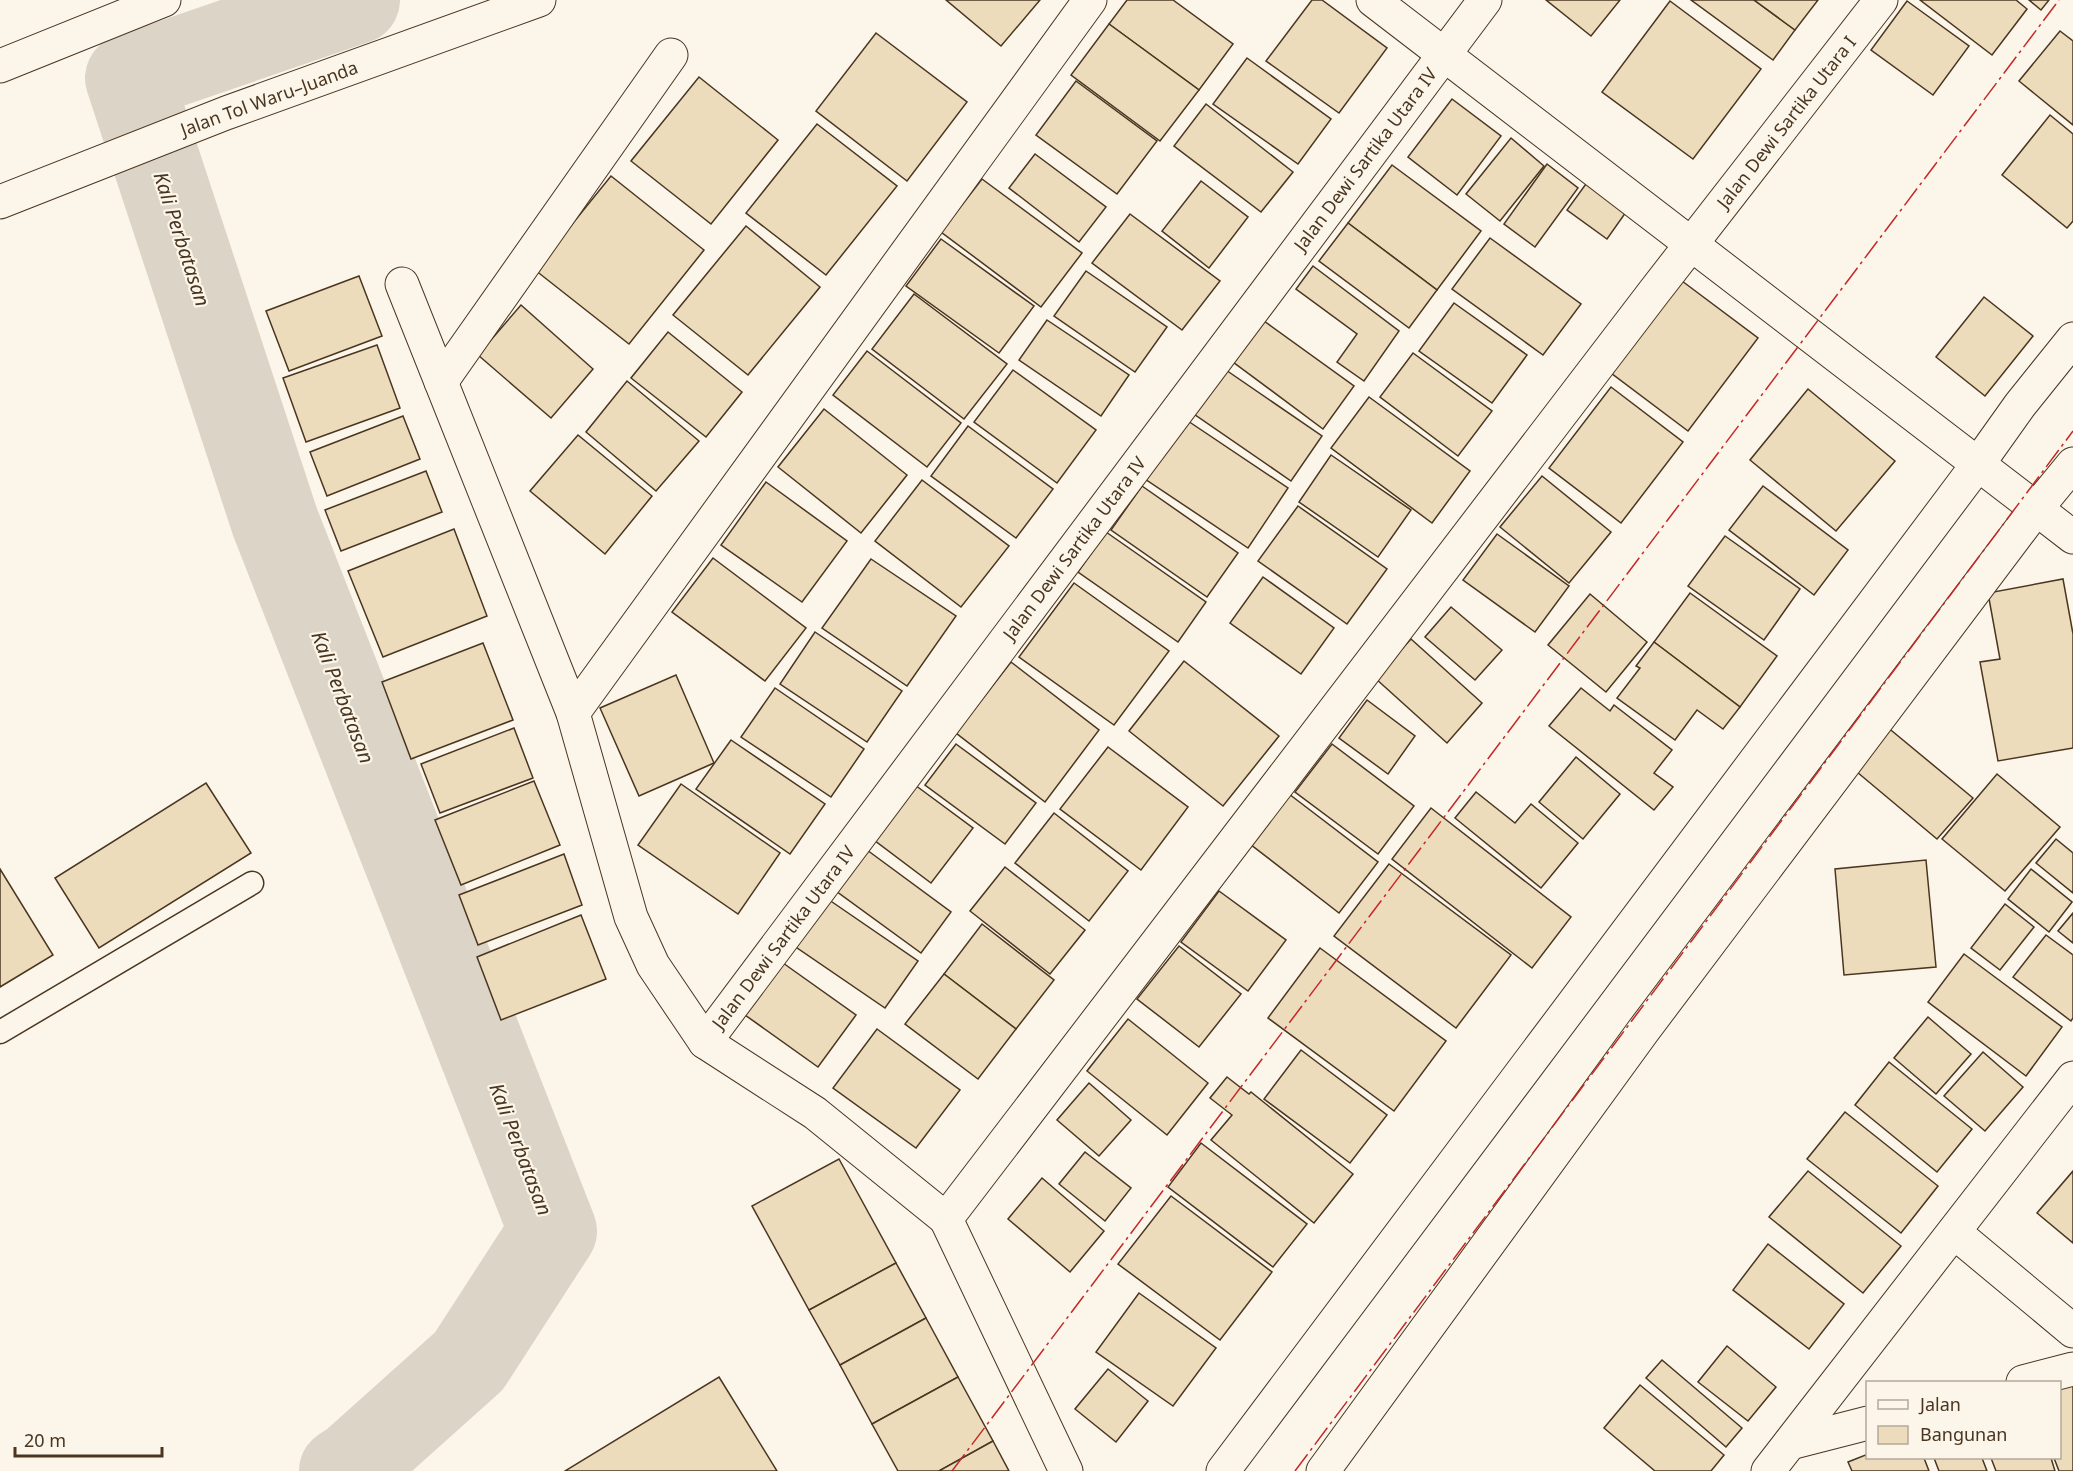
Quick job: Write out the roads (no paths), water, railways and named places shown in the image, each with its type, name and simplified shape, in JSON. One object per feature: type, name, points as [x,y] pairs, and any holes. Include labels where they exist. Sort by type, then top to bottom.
[{"type":"main road","points":[[0,66],[164,0]]},
{"type":"main road","name":"Jalan Tol Waru–Juanda","points":[[0,202],[226,113],[539,0]]},
{"type":"main road","points":[[573,713],[1090,0]]},
{"type":"main road","points":[[1373,0],[2073,537]]},
{"type":"main road","name":"Jalan Dewi Sartika Utara IV","points":[[705,1042],[1485,0]]},
{"type":"main road","name":"Jalan Dewi Sartika Utara I","points":[[946,1219],[1639,311],[1881,0]]},
{"type":"main road","points":[[441,382],[671,55]]},
{"type":"main road","points":[[402,284],[573,713],[632,916],[653,965],[705,1042],[815,1113],[946,1219],[1066,1471]]},
{"type":"main road","points":[[1223,1471],[2020,405],[2073,339]]},
{"type":"main road","points":[[1323,1471],[1643,1030],[2036,509],[2073,464]]},
{"type":"main road","points":[[1768,1471],[2073,1078]]},
{"type":"main road","points":[[1954,1232],[2073,1331]]},
{"type":"main road","points":[[2031,1381],[2073,1370]]},
{"type":"main road","points":[[1790,1443],[1866,1424]]},
{"type":"lane","points":[[0,1032],[252,883]]},
{"type":"waterway","name":"Kali Perbatasan","points":[[343,1471],[354,1464],[469,1361],[553,1231],[275,522],[129,78],[356,0]]}]
